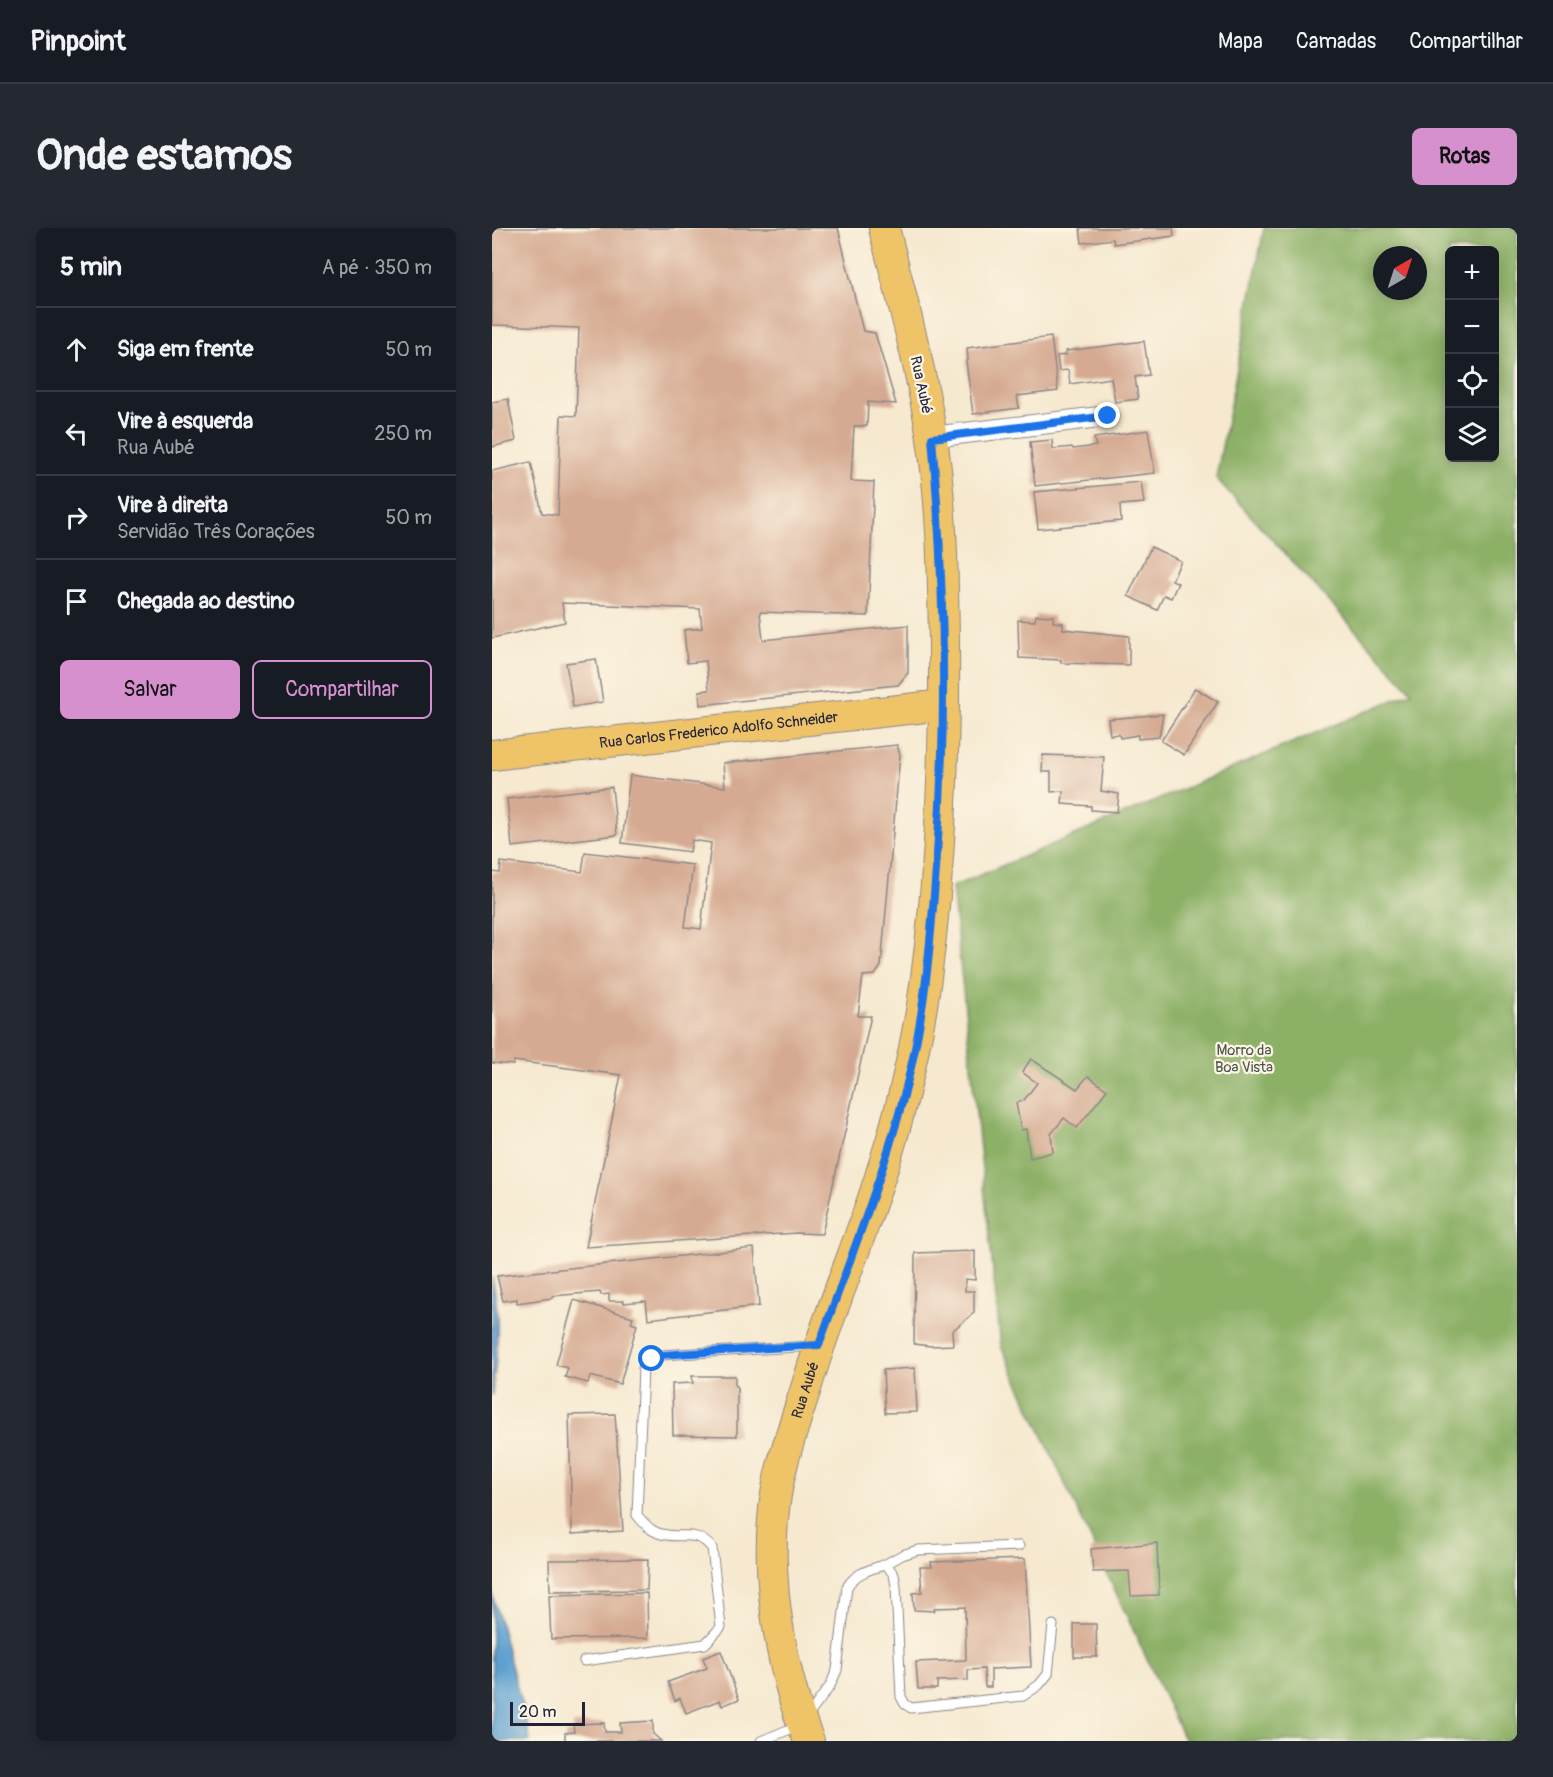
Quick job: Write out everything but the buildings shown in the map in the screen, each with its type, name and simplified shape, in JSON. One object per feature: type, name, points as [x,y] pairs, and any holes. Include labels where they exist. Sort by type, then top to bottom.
[{"type":"main road","name":"Rua Aubé","points":[[806,1733],[782,1650],[776,1603],[773,1520],[782,1467],[819,1345],[878,1183],[897,1124],[912,1065],[922,1002],[933,903],[944,705],[943,585],[932,438],[922,385],[884,228]]},
{"type":"main road","name":"Rua Carlos Frederico Adolfo Schneider","points":[[492,755],[944,705]]},
{"type":"street","points":[[932,438],[1108,416]]},
{"type":"lane","points":[[584,1661],[705,1644],[721,1628],[712,1548],[706,1540],[695,1535],[659,1534],[645,1526],[637,1515],[643,1368],[652,1359],[661,1355],[819,1345]]},
{"type":"lane","points":[[761,1741],[806,1733],[837,1670],[847,1587],[853,1577],[918,1550],[1020,1546]]},
{"type":"lane","points":[[886,1564],[894,1575],[896,1586],[901,1697],[904,1704],[911,1707],[1023,1696],[1048,1674],[1053,1625]]},
{"type":"green space","name":"Morro da Boa Vista","points":[[1264,228],[1517,228],[1517,1741],[1185,1741],[1001,1346],[952,887],[1412,692],[1216,478]]},
{"type":"water","points":[[492,1277],[497,1321],[497,1352],[492,1396]]},
{"type":"water","points":[[492,1593],[528,1729],[530,1741],[492,1741]]},
{"type":"route","points":[[652,1359],[661,1355],[819,1345],[897,1124],[912,1065],[922,1002],[938,836],[944,705],[943,585],[932,438],[1108,416]]}]
